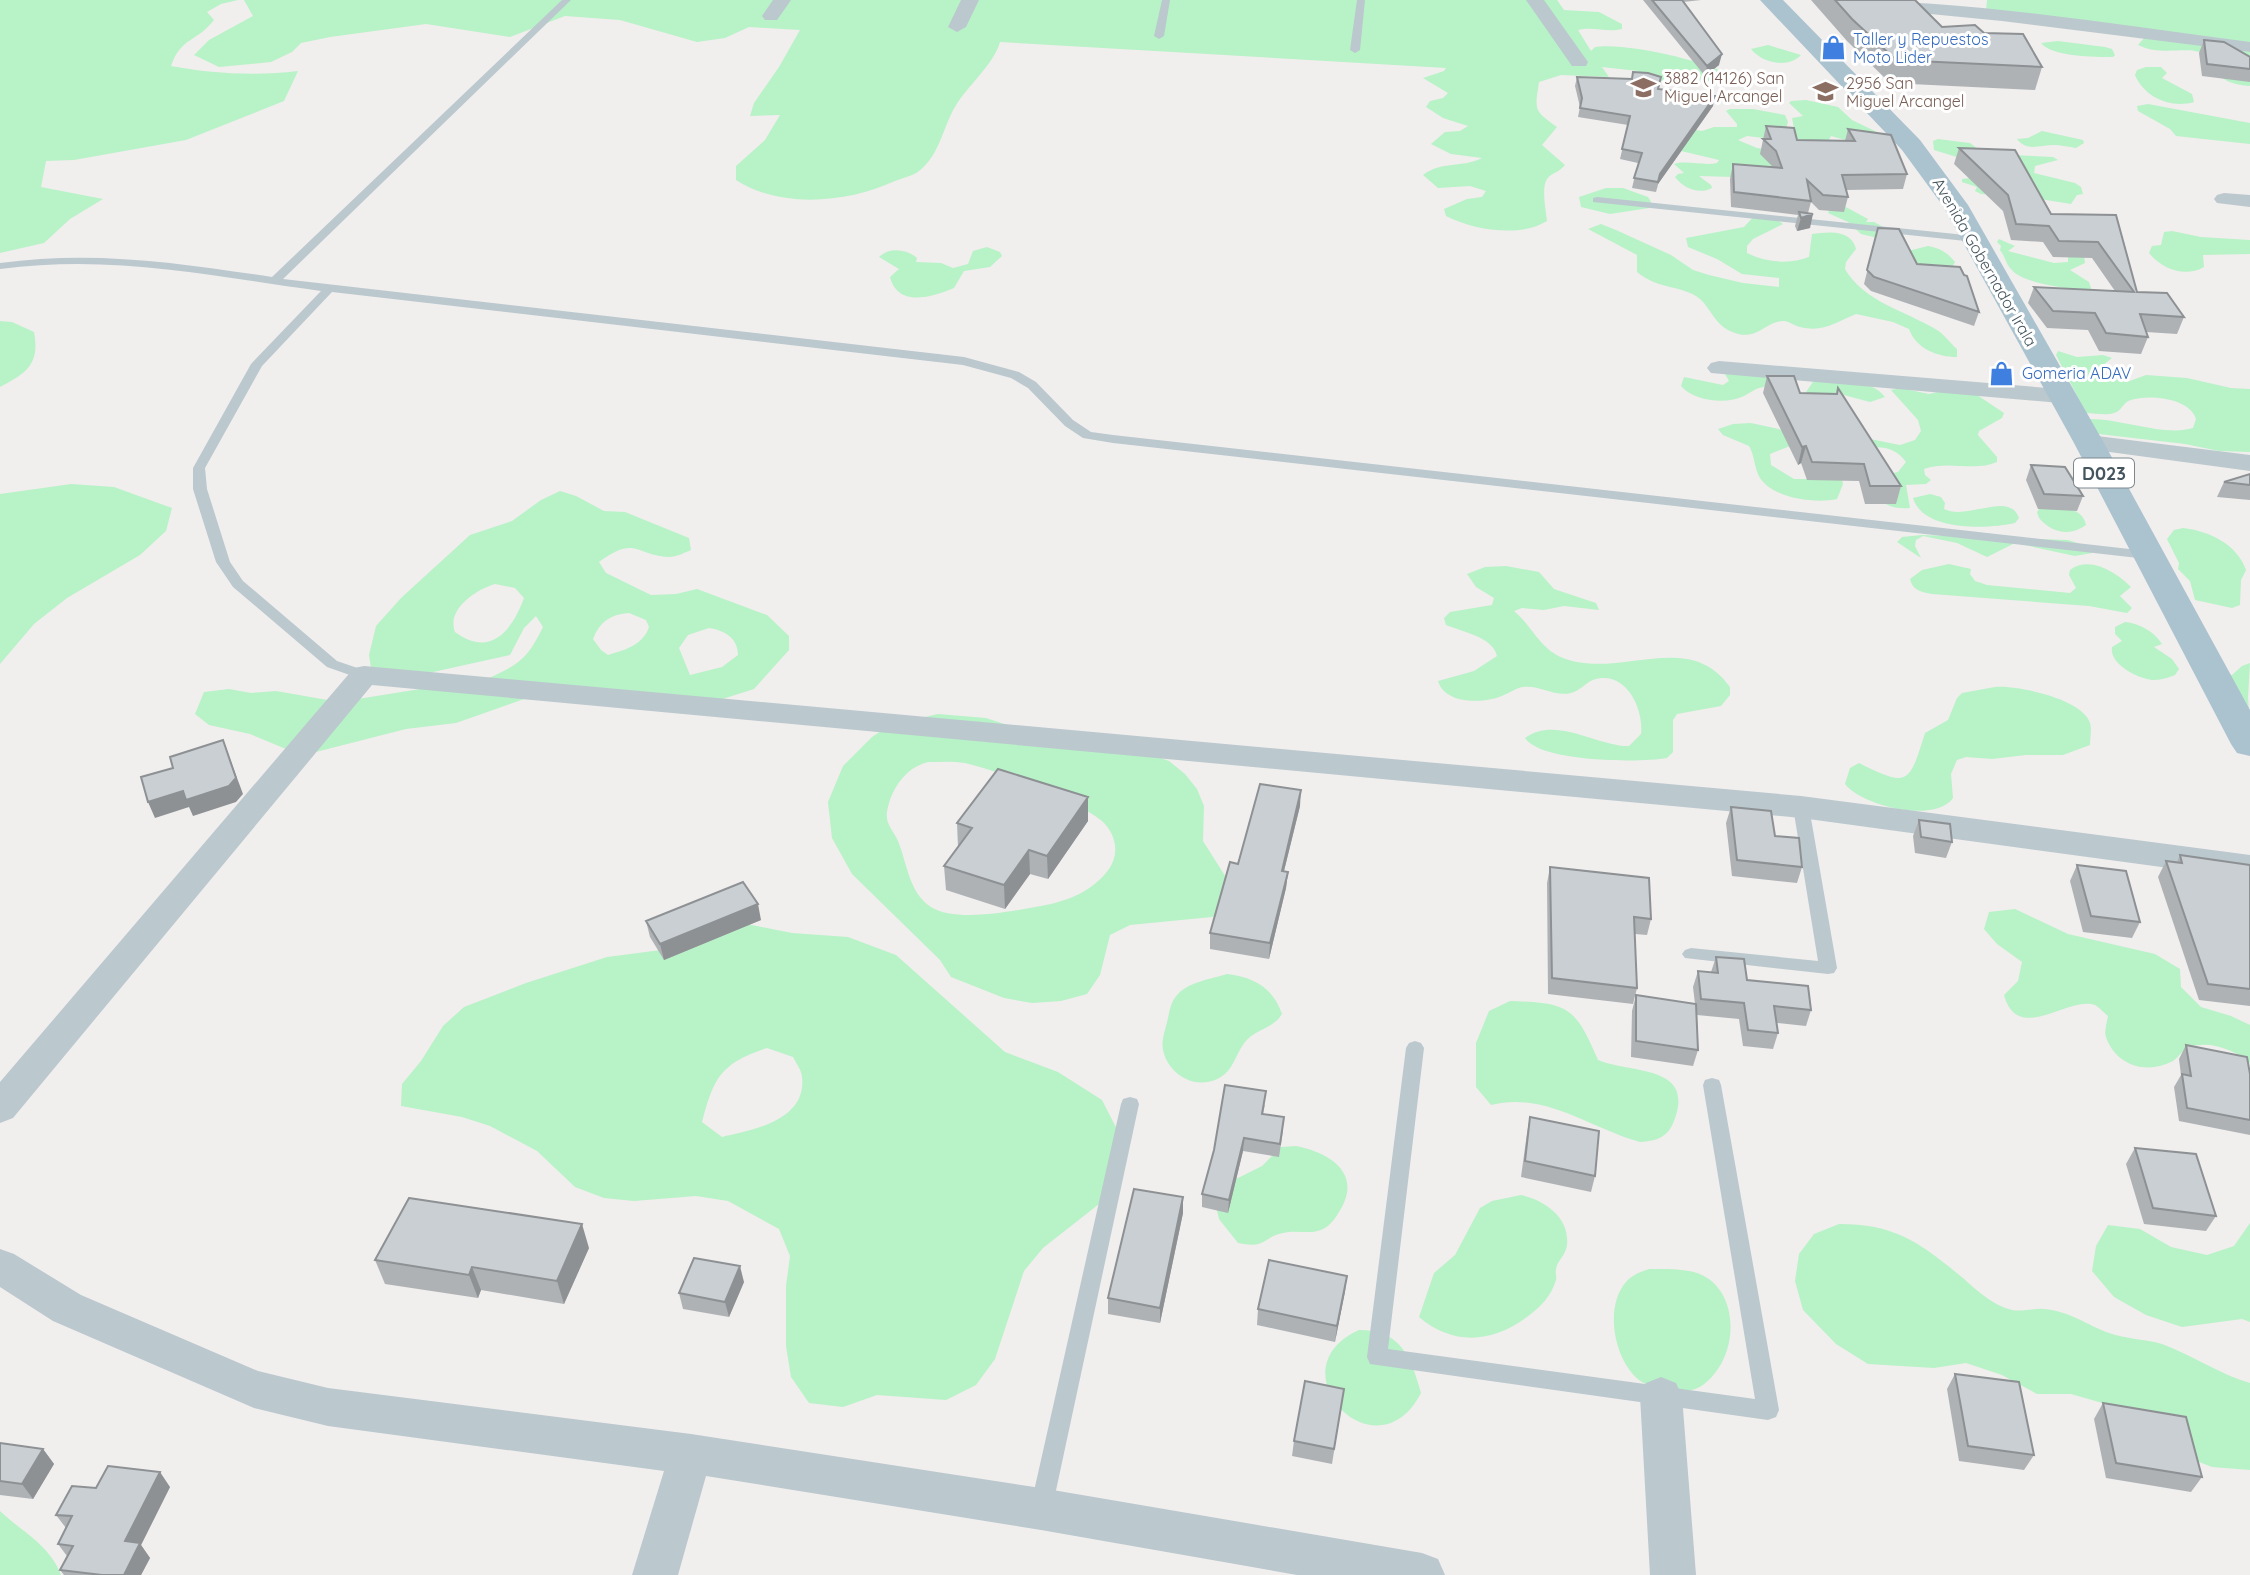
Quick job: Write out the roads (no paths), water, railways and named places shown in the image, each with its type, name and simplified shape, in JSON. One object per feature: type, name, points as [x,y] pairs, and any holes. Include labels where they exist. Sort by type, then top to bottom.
[{"type":"main road","name":"Avenida Gobernador Irala","points":[[1771,0],[1910,145],[1935,175],[1975,239],[2060,396],[2089,443],[2250,744]]},
{"type":"street","points":[[771,16],[782,0]]},
{"type":"street","points":[[957,27],[970,0]]},
{"type":"street","points":[[1535,0],[1579,62]]},
{"type":"street","points":[[1838,0],[2002,16],[2250,47]]},
{"type":"street","points":[[2224,199],[2250,201]]},
{"type":"street","points":[[1719,368],[2060,396]]},
{"type":"street","points":[[2089,443],[2250,463]]},
{"type":"street","points":[[0,1108],[364,675],[1801,807],[2250,867]]},
{"type":"street","points":[[0,1266],[67,1308],[254,1389],[328,1407],[691,1454],[1422,1575]]},
{"type":"street","points":[[1661,1396],[1673,1575]]},
{"type":"street","points":[[655,1575],[691,1454]]},
{"type":"lane","points":[[274,281],[567,0]]},
{"type":"lane","points":[[1159,37],[1166,0]]},
{"type":"lane","points":[[1355,50],[1361,0]]},
{"type":"lane","points":[[1597,200],[1975,239]]},
{"type":"lane","points":[[0,266],[62,257],[133,260],[329,289],[964,361],[1016,375],[1032,385],[1069,423],[1087,435],[2147,555]]},
{"type":"lane","points":[[329,289],[257,364],[199,468],[200,489],[223,562],[238,583],[332,664],[364,675]]},
{"type":"lane","points":[[1691,954],[1828,968],[1801,807]]},
{"type":"lane","points":[[1415,1048],[1377,1357],[1768,1410],[1712,1085]]},
{"type":"lane","points":[[1041,1510],[1130,1104]]},
{"type":"place","name":"Taller y Repuestos Moto Lider","points":[[1833,48]]},
{"type":"place","name":"3882 (14126) San Miguel Arcangel","points":[[1644,87]]},
{"type":"place","name":"2956 San Miguel Arcangel","points":[[1826,92]]},
{"type":"place","name":"Gomeria ADAV","points":[[2002,373]]}]
